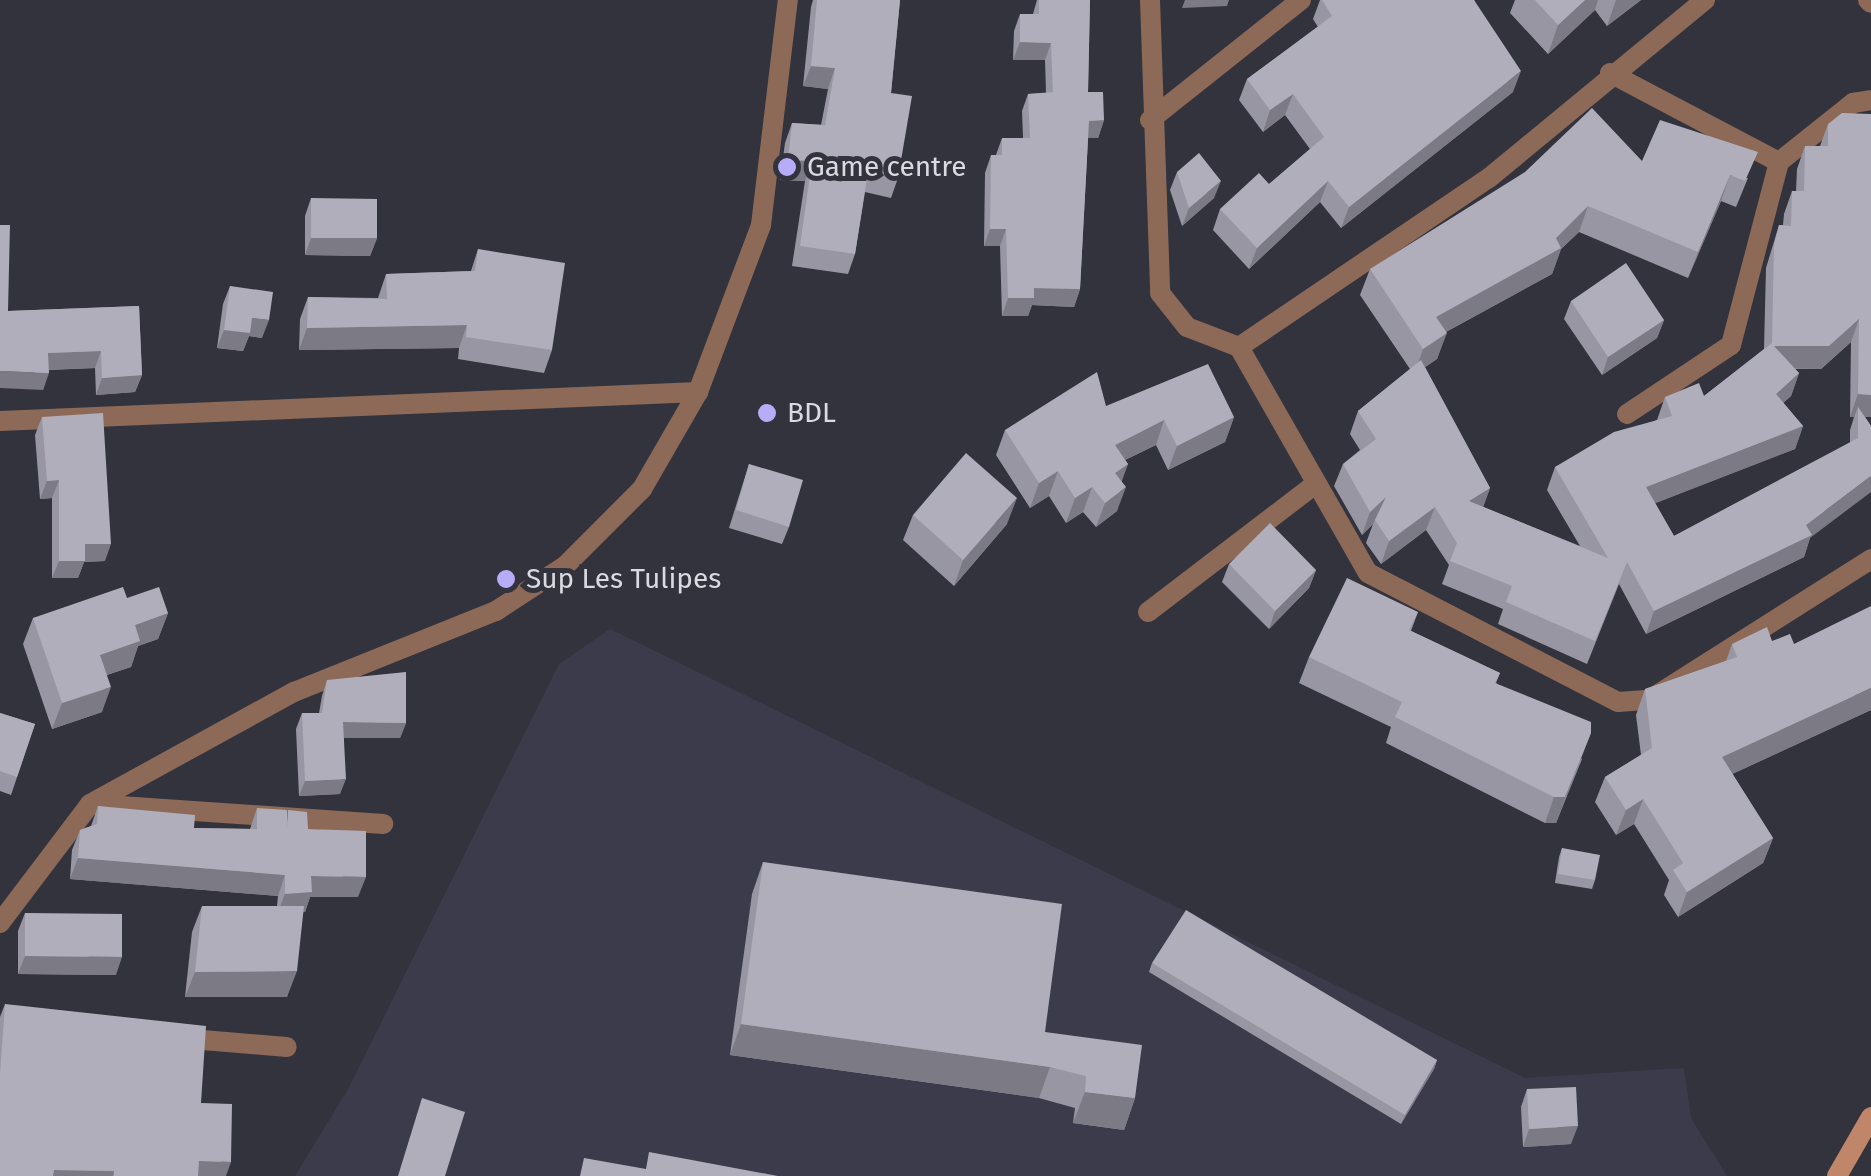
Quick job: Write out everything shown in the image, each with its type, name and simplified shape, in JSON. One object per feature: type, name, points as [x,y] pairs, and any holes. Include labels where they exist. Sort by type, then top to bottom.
[{"type":"main road","points":[[1837,1176],[1871,1117]]},
{"type":"street","points":[[0,923],[90,804],[294,692],[496,611],[566,566],[642,489],[698,392],[761,225],[788,0]]},
{"type":"street","points":[[1150,0],[1150,120],[1160,293],[1187,328],[1239,347],[1312,486],[1368,573],[1618,702],[1649,700],[1871,559]]},
{"type":"street","points":[[1150,120],[1301,0]]},
{"type":"street","points":[[1239,347],[1489,178],[1610,73],[1705,0]]},
{"type":"street","points":[[1610,73],[1779,162]]},
{"type":"street","points":[[1627,414],[1731,345],[1779,162],[1853,104],[1871,100]]},
{"type":"street","points":[[0,421],[698,392]]},
{"type":"street","points":[[1148,612],[1312,486]]},
{"type":"street","points":[[90,804],[383,824]]},
{"type":"street","points":[[153,1036],[286,1047]]},
{"type":"shaded area","points":[[610,629],[1525,1078],[1684,1068],[1691,1118],[1727,1176],[295,1176],[347,1091],[559,664]]},
{"type":"building","points":[[817,0],[900,0],[891,93],[912,96],[898,178],[868,171],[855,254],[800,246],[812,161],[788,160],[792,123],[825,125],[835,68],[811,66]]},
{"type":"building","points":[[1039,0],[1090,0],[1088,92],[1103,92],[1104,120],[1089,121],[1080,289],[1034,288],[1034,298],[1008,298],[1006,229],[990,229],[991,155],[1002,155],[1002,138],[1030,138],[1028,94],[1053,92],[1051,43],[1020,42],[1020,14],[1039,14]]},
{"type":"building","points":[[1322,0],[1474,0],[1521,71],[1349,207],[1328,181],[1257,248],[1220,209],[1259,173],[1269,184],[1324,137],[1293,94],[1270,110],[1247,79],[1332,16]]},
{"type":"building","points":[[1535,0],[1585,0],[1558,25]]},
{"type":"building","points":[[1592,108],[1642,161],[1660,120],[1758,152],[1745,181],[1730,175],[1698,252],[1588,206],[1556,238],[1561,248],[1436,317],[1447,333],[1423,349],[1370,269],[1525,172]]},
{"type":"building","points":[[1842,113],[1871,114],[1871,395],[1858,394],[1859,319],[1829,346],[1774,346],[1799,373],[1776,394],[1803,426],[1646,487],[1674,536],[1858,438],[1858,407],[1871,426],[1871,476],[1806,525],[1812,535],[1654,611],[1627,562],[1595,641],[1506,602],[1512,586],[1450,561],[1457,543],[1435,507],[1389,541],[1375,520],[1386,497],[1370,512],[1343,464],[1376,439],[1358,411],[1421,360],[1490,488],[1469,501],[1608,558],[1555,467],[1614,432],[1672,416],[1665,397],[1699,383],[1704,396],[1772,343],[1774,245],[1779,225],[1791,226],[1792,191],[1804,191],[1805,146],[1828,146],[1828,124]]},
{"type":"building","points":[[1199,153],[1221,181],[1189,208],[1177,172]]},
{"type":"building","points":[[311,198],[377,199],[377,238],[311,238]]},
{"type":"building","points":[[0,225],[10,225],[8,311],[139,306],[142,375],[102,378],[101,351],[48,353],[49,373],[0,371]]},
{"type":"building","points":[[478,249],[565,263],[552,350],[466,337],[467,325],[307,328],[308,297],[387,299],[386,274],[475,271]]},
{"type":"building","points":[[1626,263],[1664,320],[1608,357],[1571,301]]},
{"type":"building","points":[[230,286],[273,292],[269,320],[252,318],[250,333],[224,330]]},
{"type":"building","points":[[1208,364],[1234,417],[1177,446],[1164,420],[1115,445],[1128,464],[1115,473],[1126,487],[1105,503],[1092,487],[1075,498],[1058,471],[1039,483],[1005,430],[1097,372],[1106,406]]},
{"type":"building","points":[[103,413],[111,544],[85,544],[85,561],[59,561],[59,480],[47,481],[42,417]]},
{"type":"building","points":[[966,453],[1017,498],[963,560],[913,515]]},
{"type":"building","points":[[749,464],[803,480],[789,527],[736,510]]},
{"type":"building","points":[[1270,523],[1316,570],[1275,611],[1229,564]]},
{"type":"building","points":[[1347,578],[1418,612],[1409,630],[1500,673],[1495,683],[1591,722],[1591,733],[1565,797],[1554,797],[1395,717],[1402,702],[1309,657]]},
{"type":"building","points":[[123,587],[127,598],[159,587],[168,613],[135,625],[140,641],[100,655],[111,687],[62,703],[33,618]]},
{"type":"building","points":[[1871,606],[1871,688],[1722,757],[1773,838],[1687,892],[1673,870],[1683,863],[1643,799],[1626,810],[1605,777],[1652,748],[1645,689],[1737,657],[1732,644],[1767,627],[1772,641],[1790,634],[1794,644]]},
{"type":"building","points":[[406,672],[406,723],[343,722],[346,779],[305,781],[302,713],[322,713],[327,680]]},
{"type":"building","points":[[0,713],[35,724],[17,777],[0,771]]},
{"type":"building","points":[[98,806],[195,815],[194,828],[257,829],[257,808],[287,810],[287,829],[288,810],[307,812],[308,829],[366,831],[366,877],[311,876],[312,892],[285,894],[285,875],[78,858],[80,830],[97,824]]},
{"type":"building","points":[[1562,848],[1600,855],[1595,880],[1558,874]]},
{"type":"building","points":[[763,862],[1062,904],[1045,1032],[1142,1045],[1135,1098],[1085,1092],[1086,1076],[1050,1067],[741,1024]]},
{"type":"building","points":[[202,906],[304,906],[297,971],[195,972]]},
{"type":"building","points":[[1186,910],[1437,1060],[1405,1115],[1152,963]]},
{"type":"building","points":[[25,913],[122,914],[122,957],[25,956]]},
{"type":"building","points":[[5,1004],[206,1026],[201,1103],[232,1104],[231,1162],[199,1161],[198,1176],[114,1176],[114,1171],[54,1170],[53,1176],[0,1176]]},
{"type":"building","points":[[1576,1087],[1578,1126],[1529,1129],[1527,1089]]},
{"type":"building","points":[[422,1098],[465,1112],[445,1176],[398,1176]]},
{"type":"building","points":[[649,1152],[778,1176],[580,1176],[584,1158],[646,1169]]},
{"type":"place","name":"Game centre","points":[[787,167]]},
{"type":"place","name":"BDL","points":[[767,413]]},
{"type":"place","name":"Sup Les Tulipes","points":[[506,579]]}]
